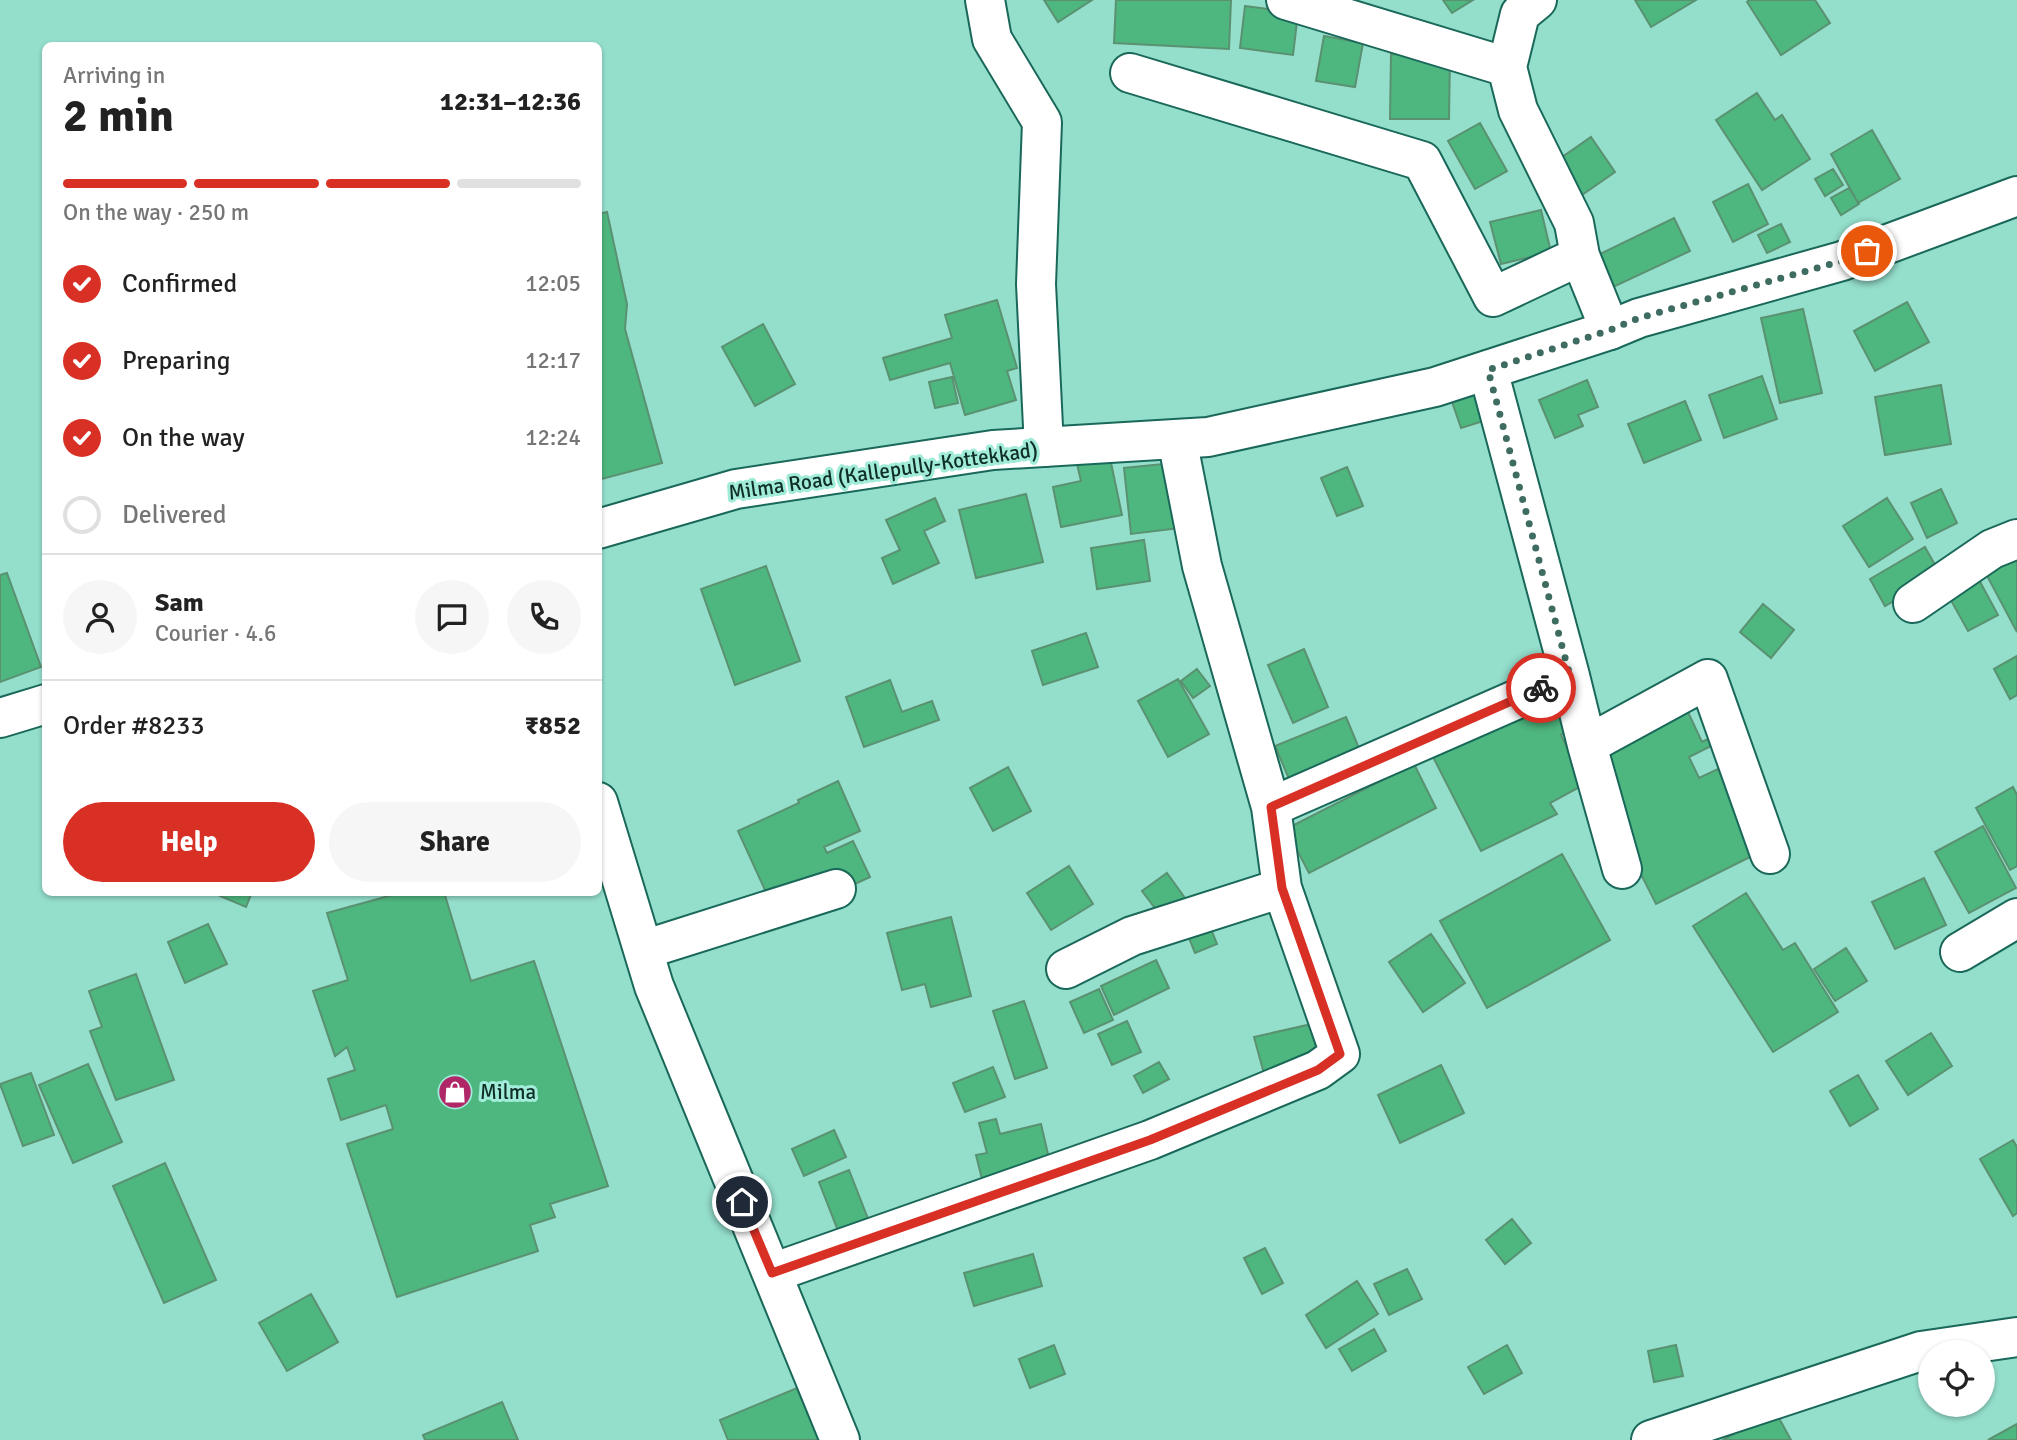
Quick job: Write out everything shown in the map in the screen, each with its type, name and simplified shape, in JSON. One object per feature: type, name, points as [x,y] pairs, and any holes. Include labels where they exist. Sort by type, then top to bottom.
[{"type":"street","points":[[985,0],[992,39],[1042,122],[1036,284],[1044,447]]},
{"type":"street","points":[[1286,0],[1507,67]]},
{"type":"street","points":[[1537,0],[1520,14],[1507,67],[1518,110],[1574,223],[1580,256],[1610,330]]},
{"type":"street","points":[[1130,73],[1422,161],[1493,297],[1580,256]]},
{"type":"street","name":"Milma Road (Kallepully-Kottekkad)","points":[[602,528],[736,489],[993,450],[1208,437],[1435,387],[1639,318],[1842,261],[2017,196]]},
{"type":"street","points":[[1488,370],[1622,869]]},
{"type":"street","points":[[772,1273],[1150,1140],[1318,1070],[1340,1054],[1282,888],[1271,807],[1202,566],[1177,439]]},
{"type":"street","points":[[1913,603],[1992,549],[2017,540]]},
{"type":"street","points":[[1271,807],[1570,676]]},
{"type":"street","points":[[1587,745],[1708,679],[1770,854]]},
{"type":"street","points":[[0,718],[42,705]]},
{"type":"street","points":[[602,815],[654,986],[841,1440]]},
{"type":"street","points":[[1066,969],[1132,936],[1282,888]]},
{"type":"street","points":[[643,950],[835,889]]},
{"type":"street","points":[[1960,952],[2017,918]]},
{"type":"street","points":[[1651,1440],[1921,1352],[2017,1337]]},
{"type":"building","points":[[1044,0],[1092,0],[1058,22]]},
{"type":"building","points":[[1116,0],[1231,0],[1229,49],[1114,43]]},
{"type":"building","points":[[1443,0],[1473,0],[1452,13]]},
{"type":"building","points":[[1635,0],[1696,0],[1651,27]]},
{"type":"building","points":[[1815,0],[1830,23],[1781,55],[1747,2]]},
{"type":"building","points":[[1245,6],[1298,13],[1293,55],[1240,48]]},
{"type":"building","points":[[1324,36],[1363,43],[1355,87],[1316,81]]},
{"type":"building","points":[[1391,54],[1450,56],[1449,119],[1390,119]]},
{"type":"building","points":[[1757,93],[1775,120],[1782,115],[1810,159],[1762,190],[1716,120]]},
{"type":"building","points":[[1480,123],[1507,171],[1475,189],[1448,141]]},
{"type":"building","points":[[1872,130],[1900,179],[1858,203],[1831,154]]},
{"type":"building","points":[[1591,137],[1615,172],[1579,197],[1555,162]]},
{"type":"building","points":[[1833,169],[1843,185],[1825,196],[1815,179]]},
{"type":"building","points":[[1748,184],[1768,224],[1733,242],[1713,202]]},
{"type":"building","points":[[1849,188],[1859,204],[1841,215],[1831,198]]},
{"type":"building","points":[[1541,210],[1551,252],[1501,264],[1490,222]]},
{"type":"building","points":[[607,212],[627,304],[625,329],[662,463],[602,479],[602,213]]},
{"type":"building","points":[[1674,218],[1690,251],[1611,288],[1596,256]]},
{"type":"building","points":[[1781,224],[1790,242],[1767,253],[1758,235]]},
{"type":"building","points":[[997,300],[1017,368],[1007,371],[1016,400],[965,415],[950,363],[890,380],[883,358],[952,338],[945,315]]},
{"type":"building","points":[[1907,302],[1929,342],[1875,371],[1854,331]]},
{"type":"building","points":[[1803,309],[1822,393],[1780,403],[1761,318]]},
{"type":"building","points":[[763,324],[795,384],[755,406],[722,347]]},
{"type":"building","points":[[1762,376],[1777,419],[1724,438],[1709,395]]},
{"type":"building","points":[[952,377],[958,403],[935,408],[929,382]]},
{"type":"building","points":[[1587,380],[1598,407],[1578,415],[1583,426],[1555,438],[1539,400]]},
{"type":"building","points":[[1941,385],[1951,444],[1885,455],[1875,397]]},
{"type":"building","points":[[1490,387],[1499,416],[1461,428],[1451,399]]},
{"type":"building","points":[[1685,401],[1701,440],[1644,463],[1628,424]]},
{"type":"building","points":[[1110,458],[1122,515],[1061,527],[1053,487],[1081,481],[1077,464]]},
{"type":"building","points":[[1173,463],[1181,528],[1131,534],[1124,468]]},
{"type":"building","points":[[1347,467],[1363,506],[1337,516],[1321,478]]},
{"type":"building","points":[[1941,489],[1957,523],[1927,538],[1911,503]]},
{"type":"building","points":[[1026,494],[1043,562],[976,578],[959,510]]},
{"type":"building","points":[[935,498],[945,521],[924,531],[939,563],[893,584],[882,558],[900,550],[886,520]]},
{"type":"building","points":[[1887,498],[1913,539],[1869,567],[1843,526]]},
{"type":"building","points":[[1144,540],[1150,581],[1097,589],[1091,548]]},
{"type":"building","points":[[1925,547],[1940,574],[1885,606],[1870,579]]},
{"type":"building","points":[[2017,555],[2017,632],[1985,572]]},
{"type":"building","points":[[766,566],[800,661],[735,685],[701,589]]},
{"type":"building","points":[[7,573],[41,667],[0,682],[0,575]]},
{"type":"building","points":[[1978,578],[1998,615],[1968,631],[1948,595]]},
{"type":"building","points":[[1763,604],[1794,630],[1771,658],[1740,632]]},
{"type":"building","points":[[1086,633],[1098,667],[1043,685],[1032,651]]},
{"type":"building","points":[[1304,649],[1328,707],[1293,723],[1268,665]]},
{"type":"building","points":[[2017,656],[2017,695],[2010,699],[1994,669]]},
{"type":"building","points":[[1197,669],[1210,686],[1193,698],[1181,681]]},
{"type":"building","points":[[1178,679],[1209,734],[1168,757],[1138,701]]},
{"type":"building","points":[[890,680],[902,712],[932,701],[939,720],[864,747],[846,697]]},
{"type":"building","points":[[1556,694],[1574,728],[1561,735],[1585,784],[1550,803],[1557,814],[1481,851],[1430,751]]},
{"type":"building","points":[[1687,710],[1702,742],[1722,732],[1725,739],[1689,757],[1699,778],[1718,769],[1760,852],[1656,904],[1605,803],[1597,755]]},
{"type":"building","points":[[1346,717],[1366,765],[1295,793],[1275,746]]},
{"type":"building","points":[[1414,764],[1436,808],[1309,873],[1286,829]]},
{"type":"building","points":[[1008,767],[1031,811],[993,831],[970,788]]},
{"type":"building","points":[[838,781],[860,831],[824,847],[827,853],[853,841],[870,877],[825,898],[770,901],[738,831],[799,803],[798,800]]},
{"type":"building","points":[[2013,787],[2017,795],[2017,866],[2010,870],[1976,808]]},
{"type":"building","points":[[1983,826],[2016,888],[1969,913],[1935,852]]},
{"type":"building","points":[[1562,854],[1610,940],[1487,1008],[1440,921]]},
{"type":"building","points":[[1069,866],[1093,904],[1051,930],[1027,893]]},
{"type":"building","points":[[1167,873],[1185,898],[1160,915],[1142,891]]},
{"type":"building","points":[[1924,878],[1946,925],[1895,949],[1872,902]]},
{"type":"building","points":[[1746,893],[1783,950],[1795,943],[1838,1012],[1773,1052],[1693,926]]},
{"type":"building","points":[[220,896],[250,896],[246,907]]},
{"type":"building","name":"Milma","points":[[389,896],[445,896],[471,981],[534,961],[608,1186],[550,1204],[555,1217],[530,1225],[538,1251],[397,1297],[347,1144],[393,1129],[386,1105],[341,1120],[328,1079],[355,1070],[347,1047],[335,1056],[313,991],[348,980],[327,913]]},
{"type":"building","points":[[951,917],[971,996],[931,1007],[925,984],[902,990],[887,933]]},
{"type":"building","points":[[208,924],[227,964],[185,983],[168,942]]},
{"type":"building","points":[[1211,929],[1217,944],[1195,953],[1189,938]]},
{"type":"building","points":[[1431,934],[1465,983],[1423,1012],[1389,962]]},
{"type":"building","points":[[1846,948],[1867,981],[1835,1001],[1814,969]]},
{"type":"building","points":[[1156,960],[1169,988],[1114,1015],[1101,986]]},
{"type":"building","points":[[136,974],[174,1080],[116,1100],[90,1031],[102,1027],[89,991]]},
{"type":"building","points":[[1099,989],[1113,1020],[1084,1033],[1070,1002]]},
{"type":"building","points":[[1024,1001],[1047,1068],[1015,1079],[993,1011]]},
{"type":"building","points":[[1127,1021],[1141,1052],[1112,1065],[1098,1034]]},
{"type":"building","points":[[1325,1021],[1335,1064],[1266,1081],[1254,1037]]},
{"type":"building","points":[[1931,1033],[1952,1066],[1908,1095],[1886,1061]]},
{"type":"building","points":[[1159,1062],[1169,1079],[1143,1093],[1134,1076]]},
{"type":"building","points":[[88,1064],[122,1142],[73,1163],[39,1085]]},
{"type":"building","points":[[1441,1065],[1464,1113],[1400,1143],[1378,1095]]},
{"type":"building","points":[[993,1067],[1005,1097],[965,1112],[953,1083]]},
{"type":"building","points":[[31,1073],[54,1135],[23,1146],[0,1084]]},
{"type":"building","points":[[1858,1075],[1878,1109],[1850,1126],[1830,1091]]},
{"type":"building","points":[[996,1119],[1000,1134],[1041,1124],[1051,1167],[983,1183],[976,1155],[987,1153],[979,1123]]},
{"type":"building","points":[[834,1130],[846,1157],[804,1176],[792,1149]]},
{"type":"building","points":[[2013,1140],[2017,1147],[2017,1213],[2013,1216],[1980,1159]]},
{"type":"building","points":[[165,1163],[216,1280],[164,1303],[113,1186]]},
{"type":"building","points":[[849,1170],[872,1229],[842,1241],[819,1182]]},
{"type":"building","points":[[1512,1219],[1531,1243],[1505,1264],[1486,1240]]},
{"type":"building","points":[[1265,1248],[1283,1283],[1262,1294],[1244,1258]]},
{"type":"building","points":[[1033,1254],[1042,1286],[974,1306],[964,1273]]},
{"type":"building","points":[[1407,1269],[1422,1299],[1389,1315],[1374,1284]]},
{"type":"building","points":[[1357,1281],[1378,1314],[1326,1348],[1306,1315]]},
{"type":"building","points":[[311,1294],[338,1342],[287,1371],[259,1323]]},
{"type":"building","points":[[1374,1329],[1386,1351],[1352,1371],[1339,1349]]},
{"type":"building","points":[[1054,1345],[1065,1374],[1030,1388],[1019,1359]]},
{"type":"building","points":[[1507,1345],[1522,1373],[1484,1394],[1468,1367]]},
{"type":"building","points":[[1676,1345],[1683,1376],[1654,1382],[1648,1351]]},
{"type":"building","points":[[797,1388],[819,1440],[728,1440],[720,1420]]},
{"type":"building","points":[[502,1402],[518,1440],[425,1440],[423,1435]]},
{"type":"building","points":[[1775,1411],[1791,1440],[1723,1440]]},
{"type":"building","points":[[2017,1424],[2017,1440],[1988,1440]]},
{"type":"way so far","points":[[1541,688],[1570,676],[1488,370],[1639,318],[1842,261],[1867,251]]},
{"type":"place","name":"Milma","points":[[455,1092]]},
{"type":"route","points":[[742,1202],[772,1273],[1150,1140],[1318,1070],[1340,1054],[1282,888],[1271,807],[1541,688]]}]
